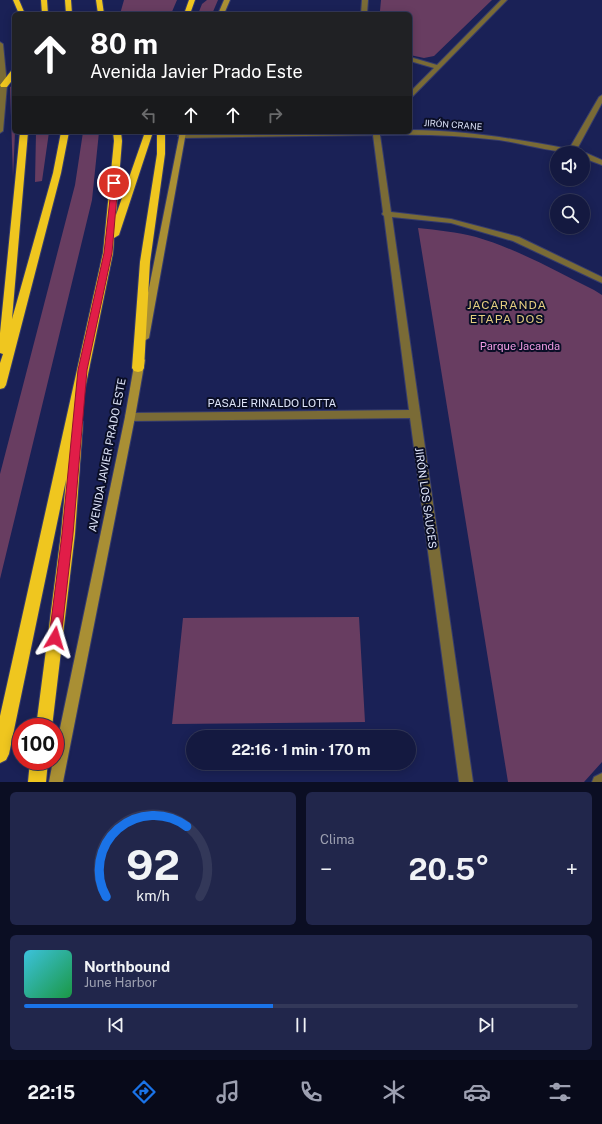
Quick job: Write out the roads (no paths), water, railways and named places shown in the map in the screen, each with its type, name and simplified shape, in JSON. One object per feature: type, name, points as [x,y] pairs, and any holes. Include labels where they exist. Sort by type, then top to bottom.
[{"type":"highway","points":[[16,0],[21,12]]},
{"type":"highway","points":[[44,0],[45,12]]},
{"type":"highway","points":[[68,0],[69,12]]},
{"type":"highway","points":[[99,0],[101,12]]},
{"type":"highway","points":[[188,12],[193,1]]},
{"type":"highway","points":[[4,85],[12,75]]},
{"type":"highway","points":[[0,384],[24,134]]},
{"type":"highway","points":[[0,384],[57,173],[65,134]]},
{"type":"highway","points":[[108,253],[118,141],[117,134]]},
{"type":"highway","points":[[0,754],[108,253],[148,134]]},
{"type":"highway","points":[[138,368],[145,262],[161,154],[161,134]]},
{"type":"highway","points":[[45,718],[68,534],[82,370]]},
{"type":"highway","points":[[37,782],[38,770]]},
{"type":"street","points":[[222,12],[227,0]]},
{"type":"street","points":[[364,12],[365,0]]},
{"type":"street","points":[[412,94],[504,0]]},
{"type":"street","points":[[0,44],[4,85],[0,131]]},
{"type":"street","points":[[412,60],[437,67]]},
{"type":"street","points":[[577,146],[602,98]]},
{"type":"street","name":"JIRÓN CRANE","points":[[412,132],[439,132],[500,138],[550,147]]},
{"type":"street","name":"AVENIDA JAVIER PRADO ESTE","points":[[56,782],[130,416],[182,134]]},
{"type":"street","name":"JIRÓN LOS SAUCES","points":[[376,134],[386,214],[466,782]]},
{"type":"street","points":[[590,158],[602,163]]},
{"type":"street","points":[[386,214],[452,221],[516,239],[602,280]]},
{"type":"street","name":"PASAJE RINALDO LOTTA","points":[[130,416],[415,414]]},
{"type":"district","name":"JACARANDA ETAPA DOS","points":[[507,312]]},
{"type":"park label","name":"Parque Jacanda","points":[[520,346]]}]
